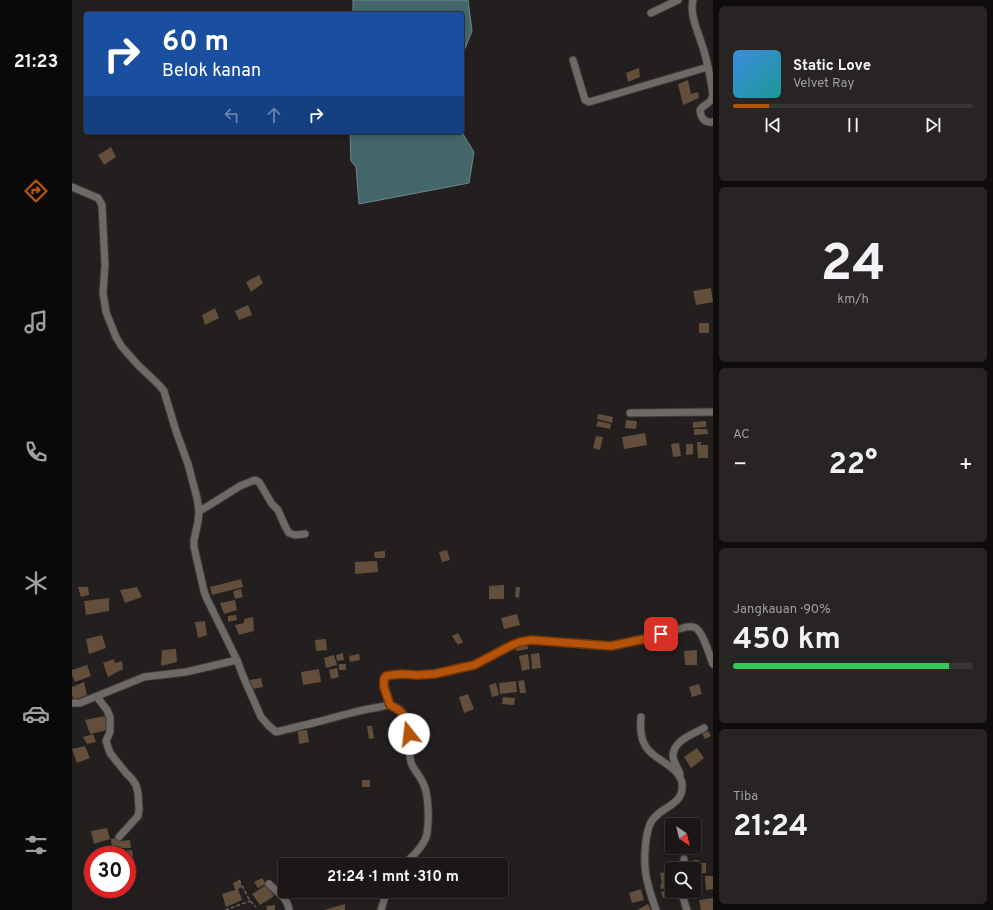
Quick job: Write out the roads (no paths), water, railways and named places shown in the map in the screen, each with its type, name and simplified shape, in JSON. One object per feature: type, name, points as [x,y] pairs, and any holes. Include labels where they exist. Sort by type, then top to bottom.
[{"type":"street","points":[[651,13],[678,0]]},
{"type":"street","points":[[693,0],[692,12],[705,53],[713,95],[710,102],[701,107],[700,110],[702,119],[713,122]]},
{"type":"street","points":[[573,60],[585,100],[589,102],[708,67]]},
{"type":"street","points":[[72,187],[98,198],[102,205],[105,265],[103,293],[106,312],[116,337],[122,347],[164,391],[188,464],[197,498],[199,511],[194,547],[204,591],[237,660],[261,717],[276,732],[363,709],[390,705],[401,710],[408,725],[411,762],[414,770],[423,782],[427,796],[428,820],[426,836],[411,858]]},
{"type":"street","points":[[630,413],[713,412]]},
{"type":"street","points":[[199,511],[240,486],[255,480],[259,482],[272,504],[278,510],[288,531],[295,535],[305,534]]},
{"type":"street","points":[[390,705],[384,687],[384,679],[386,676],[402,674],[434,674],[474,665],[510,646],[531,640],[611,646],[649,638],[692,626],[698,631],[704,640],[713,664]]},
{"type":"street","points":[[72,704],[97,697],[115,688],[144,677],[186,672],[237,660]]},
{"type":"street","points":[[97,697],[107,710],[110,717],[110,732],[106,741],[110,754],[126,774],[132,779],[136,785],[138,793],[138,816],[120,837]]},
{"type":"street","points":[[641,717],[640,730],[645,746],[653,755],[667,763],[680,776]]},
{"type":"street","points":[[656,910],[647,883],[645,865],[645,849],[648,833],[652,820],[678,799],[680,795],[682,786],[679,772],[673,758],[673,752],[682,740],[704,728]]},
{"type":"street","points":[[269,884],[285,898],[289,905],[289,910]]},
{"type":"street","points":[[381,910],[385,898]]},
{"type":"street","points":[[683,898],[687,910]]},
{"type":"water","points":[[353,0],[468,0],[472,31],[464,51],[464,12],[353,12]]},
{"type":"water","points":[[350,134],[463,134],[474,152],[469,183],[359,204],[356,167],[351,161]]}]
